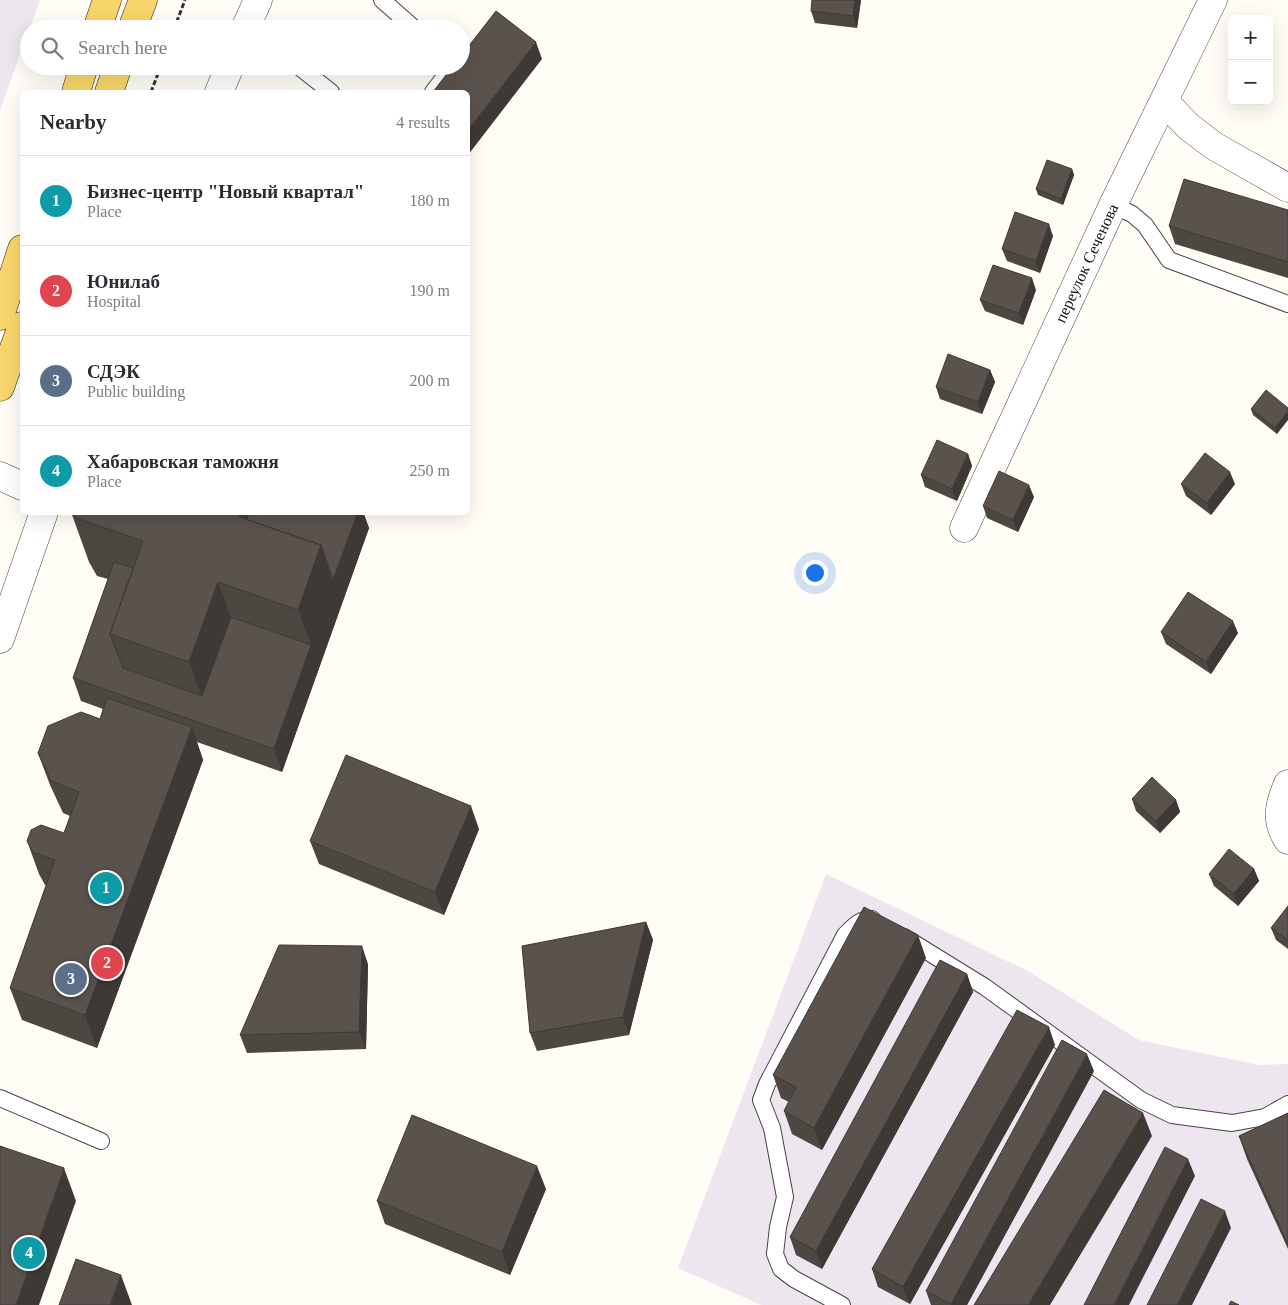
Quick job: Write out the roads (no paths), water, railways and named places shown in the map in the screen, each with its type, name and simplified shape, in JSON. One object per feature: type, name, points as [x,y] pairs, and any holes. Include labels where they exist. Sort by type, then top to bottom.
[{"type":"main road","points":[[100,20],[107,0]]},
{"type":"main road","points":[[135,20],[143,0]]},
{"type":"main road","points":[[77,90],[81,75]]},
{"type":"main road","points":[[110,90],[115,75]]},
{"type":"main road","points":[[0,316],[20,255]]},
{"type":"main road","points":[[0,387],[20,332]]},
{"type":"street","points":[[251,20],[258,0]]},
{"type":"street","name":"переулок Сеченова","points":[[964,528],[1113,205],[1213,0]]},
{"type":"street","points":[[220,90],[226,75]]},
{"type":"street","points":[[1164,101],[1189,127],[1214,146],[1288,188]]},
{"type":"street","points":[[0,476],[20,485]]},
{"type":"street","points":[[0,639],[43,515]]},
{"type":"street","points":[[1288,784],[1278,819],[1288,840]]},
{"type":"lane","points":[[382,0],[405,20]]},
{"type":"lane","points":[[309,75],[328,90]]},
{"type":"lane","points":[[435,90],[446,75]]},
{"type":"lane","points":[[1113,205],[1132,214],[1145,225],[1169,260],[1288,304]]},
{"type":"lane","points":[[842,1305],[794,1279],[781,1269],[775,1254],[778,1226],[785,1197],[772,1128],[761,1100],[766,1084],[845,935],[857,923],[865,919],[874,920],[887,927],[986,987],[1141,1100],[1172,1115],[1232,1123],[1265,1117],[1288,1104]]},
{"type":"lane","points":[[0,1098],[101,1141]]},
{"type":"place","name":"Бизнес-центр \"Новый квартал\"","points":[[106,888]]},
{"type":"place","name":"Юнилаб","points":[[107,963]]},
{"type":"place","name":"СДЭК","points":[[71,979]]},
{"type":"place","name":"Хабаровская таможня","points":[[29,1253]]}]
